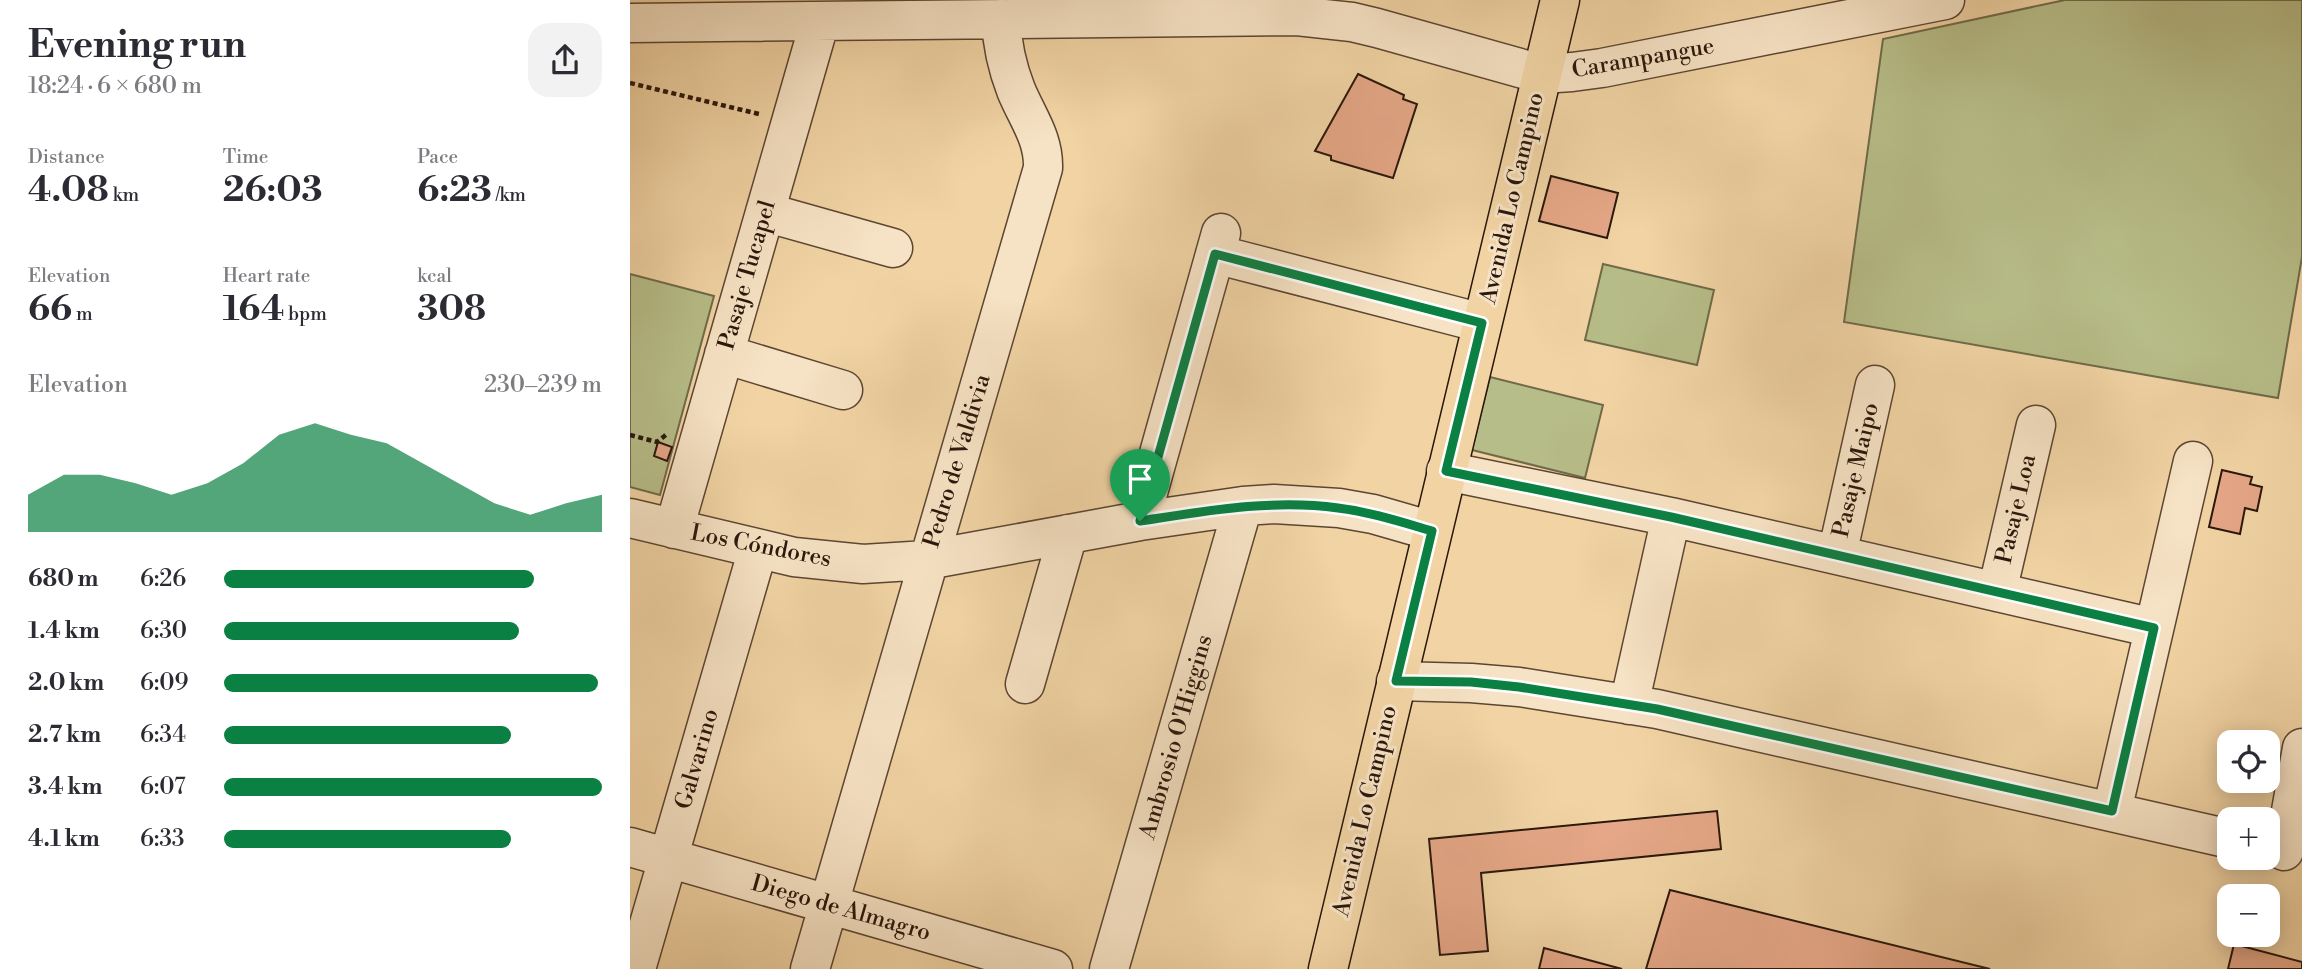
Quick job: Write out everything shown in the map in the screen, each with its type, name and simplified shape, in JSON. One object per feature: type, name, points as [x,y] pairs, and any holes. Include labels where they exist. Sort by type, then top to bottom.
[{"type":"main road","name":"Avenida Lo Campino","points":[[1328,969],[1560,0]]},
{"type":"street","name":"Carampangue","points":[[630,23],[1297,16],[1326,18],[1377,28],[1541,74],[1602,68],[1945,0]]},
{"type":"street","name":"Pedro de Valdivia","points":[[810,969],[1043,168],[1041,142],[1017,93],[1006,61],[1001,19]]},
{"type":"street","name":"Pasaje Tucapel","points":[[674,529],[820,21]]},
{"type":"street","points":[[765,212],[893,248]]},
{"type":"street","points":[[1140,521],[1218,243],[1482,323]]},
{"type":"street","points":[[724,354],[843,390]]},
{"type":"street","name":"Pasaje Maipo","points":[[1837,555],[1875,385]]},
{"type":"street","name":"Pasaje Loa","points":[[1997,592],[2036,425]]},
{"type":"street","points":[[2112,811],[2193,461]]},
{"type":"street","points":[[1446,471],[1671,517],[2154,628]]},
{"type":"street","name":"Los Cóndores","points":[[630,518],[794,557],[842,562],[895,563],[928,560],[1140,521],[1243,506],[1304,504],[1339,508],[1373,514],[1432,531]]},
{"type":"street","name":"Ambrosio O'Higgins","points":[[1109,969],[1243,506]]},
{"type":"street","points":[[1629,705],[1671,517]]},
{"type":"street","points":[[1025,684],[1068,534]]},
{"type":"street","name":"Galvarino","points":[[636,969],[758,549]]},
{"type":"street","points":[[1396,681],[1495,684],[1671,712],[2217,836]]},
{"type":"street","points":[[2285,851],[2302,748]]},
{"type":"street","name":"Diego de Almagro","points":[[630,847],[829,905],[973,958],[1053,969]]},
{"type":"path","points":[[630,83],[791,122]]},
{"type":"green space","points":[[2065,0],[2302,0],[2302,257],[2278,398],[1844,322],[1883,39]]},
{"type":"green space","points":[[1603,264],[1714,290],[1697,365],[1585,340]]},
{"type":"green space","points":[[630,274],[714,296],[660,495],[630,487]]},
{"type":"green space","points":[[1490,377],[1603,405],[1585,478],[1472,450]]},
{"type":"building","points":[[1358,74],[1404,95],[1403,99],[1417,104],[1393,178],[1331,160],[1331,156],[1315,151]]},
{"type":"building","points":[[1551,176],[1618,193],[1607,238],[1539,221]]},
{"type":"building","points":[[658,442],[672,447],[667,461],[654,456]]},
{"type":"building","points":[[2222,470],[2252,477],[2250,484],[2262,487],[2257,511],[2245,508],[2240,534],[2209,527]]},
{"type":"building","points":[[1717,811],[1721,849],[1481,873],[1488,951],[1440,955],[1429,839]]},
{"type":"building","points":[[1670,890],[1990,969],[1646,969]]},
{"type":"building","points":[[2233,947],[2245,947],[2302,962],[2302,969],[2228,969]]},
{"type":"building","points":[[1544,948],[1622,969],[1539,969]]},
{"type":"route","points":[[1215,254],[1482,323],[1446,471],[1671,517],[2154,628],[2112,811],[1657,709],[1519,687],[1471,682],[1396,681],[1432,531],[1373,514],[1304,504],[1243,506],[1140,521],[1215,254]]}]
